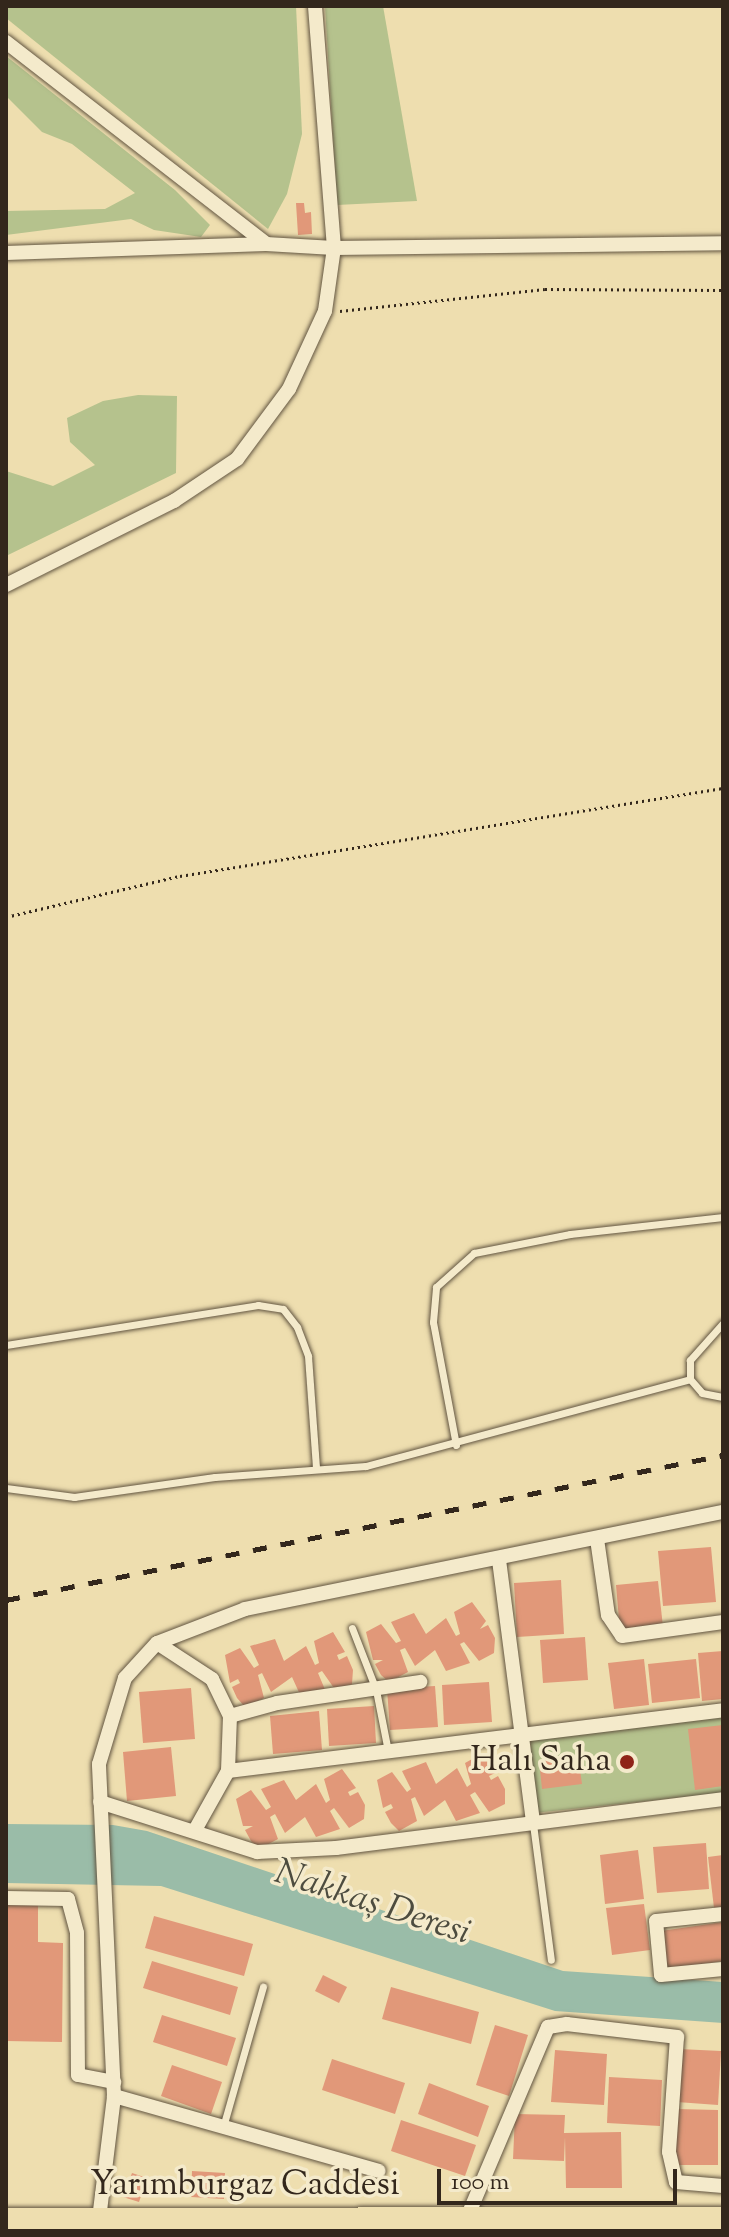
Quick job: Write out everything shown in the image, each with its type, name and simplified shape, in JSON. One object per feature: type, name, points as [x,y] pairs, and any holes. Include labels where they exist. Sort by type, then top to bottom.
[{"type":"main road","name":"Yarımburgaz Caddesi","points":[[6,2219],[99,2219],[198,2226],[723,2218]]},
{"type":"street","points":[[6,585],[174,501],[237,459],[289,389],[325,311],[334,248],[315,6]]},
{"type":"street","points":[[6,42],[266,244]]},
{"type":"street","points":[[6,253],[266,244],[334,248],[723,243]]},
{"type":"street","points":[[99,2219],[114,2089],[99,1764],[108,1722],[125,1678],[157,1643],[245,1609],[499,1560],[723,1512]]},
{"type":"street","points":[[597,1539],[608,1615],[622,1636],[723,1622]]},
{"type":"street","points":[[499,1560],[533,1822]]},
{"type":"street","points":[[157,1643],[212,1679],[230,1716],[228,1771],[195,1830]]},
{"type":"street","points":[[230,1716],[420,1682]]},
{"type":"street","points":[[228,1771],[519,1732],[723,1710]]},
{"type":"street","points":[[100,1802],[257,1852],[336,1848],[723,1799]]},
{"type":"street","points":[[6,1898],[68,1899],[77,1933],[78,2075],[223,2128],[379,2171]]},
{"type":"street","points":[[723,1914],[656,1921],[661,1975],[723,1969]]},
{"type":"street","points":[[466,2220],[548,2027],[567,2024],[677,2037],[669,2152],[676,2182],[723,2186]]},
{"type":"lane","points":[[456,1445],[433,1322],[436,1287],[474,1253],[570,1234],[723,1217]]},
{"type":"lane","points":[[6,1345],[258,1305],[283,1309],[297,1327],[308,1356],[316,1467]]},
{"type":"lane","points":[[723,1323],[690,1360],[690,1379],[702,1393],[723,1397]]},
{"type":"lane","points":[[6,1488],[74,1497],[316,1467],[366,1466],[456,1445],[690,1379]]},
{"type":"lane","points":[[352,1628],[376,1690],[388,1751]]},
{"type":"lane","points":[[533,1822],[551,1960]]},
{"type":"lane","points":[[223,2128],[263,1987]]},
{"type":"path","points":[[325,311],[368,311],[455,296],[545,289],[723,290]]},
{"type":"path","points":[[6,917],[180,876],[723,788]]},
{"type":"green space","points":[[6,6],[296,6],[302,134],[287,194],[268,229],[6,18]]},
{"type":"green space","points":[[325,6],[383,6],[417,201],[337,205]]},
{"type":"green space","points":[[6,56],[175,190],[210,225],[201,237],[154,230],[131,219],[6,235],[6,211],[105,209],[135,193],[72,144],[42,132],[6,96]]},
{"type":"green space","points":[[138,395],[177,396],[176,473],[6,556],[6,471],[53,486],[95,465],[70,442],[67,418],[103,401]]},
{"type":"green space","name":"Halı Saha","points":[[723,1711],[723,1793],[534,1813],[530,1731]]},
{"type":"shaded area","points":[[6,1824],[113,1825],[147,1831],[563,1971],[723,1982],[723,2023],[555,2011],[161,1886],[6,1883]]},
{"type":"building","points":[[296,203],[304,203],[305,213],[311,212],[312,234],[298,235]]},
{"type":"building","points":[[711,1547],[716,1602],[663,1606],[658,1551]]},
{"type":"building","points":[[561,1580],[564,1634],[517,1637],[514,1583]]},
{"type":"building","points":[[658,1581],[663,1627],[620,1631],[616,1585]]},
{"type":"building","points":[[472,1602],[486,1621],[480,1629],[488,1625],[495,1638],[494,1653],[479,1661],[464,1642],[460,1644],[470,1663],[446,1671],[435,1650],[415,1666],[405,1648],[400,1650],[408,1672],[389,1682],[381,1675],[375,1664],[383,1660],[373,1660],[366,1632],[381,1624],[396,1643],[401,1641],[391,1622],[414,1613],[426,1634],[446,1618],[456,1636],[460,1634],[454,1612]]},
{"type":"building","points":[[333,1632],[345,1652],[337,1655],[339,1660],[347,1656],[353,1670],[352,1684],[336,1691],[322,1671],[318,1673],[326,1692],[302,1699],[292,1677],[271,1692],[262,1673],[258,1675],[264,1698],[245,1707],[237,1698],[232,1687],[240,1683],[238,1679],[230,1683],[225,1655],[240,1648],[254,1668],[259,1665],[250,1646],[275,1639],[284,1661],[306,1646],[315,1665],[319,1663],[314,1641]]},
{"type":"building","points":[[585,1637],[588,1680],[543,1683],[540,1640]]},
{"type":"building","points":[[723,1651],[723,1699],[702,1701],[698,1653]]},
{"type":"building","points":[[644,1659],[649,1705],[614,1709],[608,1663]]},
{"type":"building","points":[[696,1659],[700,1698],[652,1703],[648,1664]]},
{"type":"building","points":[[489,1682],[492,1722],[444,1725],[442,1685]]},
{"type":"building","points":[[435,1686],[438,1727],[390,1730],[387,1689]]},
{"type":"building","points":[[191,1688],[195,1739],[143,1743],[139,1692]]},
{"type":"building","points":[[374,1706],[376,1743],[329,1746],[327,1709]]},
{"type":"building","points":[[319,1711],[322,1750],[273,1754],[270,1716]]},
{"type":"building","points":[[723,1725],[723,1786],[695,1790],[688,1729]]},
{"type":"building","points":[[171,1747],[176,1796],[127,1801],[123,1752]]},
{"type":"building","points":[[483,1753],[497,1772],[489,1776],[491,1780],[498,1776],[505,1789],[505,1804],[489,1812],[475,1792],[470,1795],[480,1813],[456,1821],[445,1800],[424,1816],[415,1797],[411,1799],[417,1821],[399,1831],[391,1823],[385,1812],[393,1808],[391,1804],[383,1808],[377,1780],[392,1772],[407,1792],[411,1789],[402,1771],[426,1762],[436,1784],[457,1768],[467,1787],[471,1784],[465,1763]]},
{"type":"building","points":[[578,1755],[582,1784],[542,1789],[539,1760]]},
{"type":"building","points":[[342,1769],[356,1788],[348,1792],[350,1796],[358,1792],[365,1805],[364,1819],[349,1828],[334,1808],[330,1811],[340,1829],[316,1837],[305,1817],[285,1833],[275,1814],[270,1817],[278,1839],[259,1849],[251,1841],[245,1830],[253,1826],[243,1826],[236,1799],[251,1790],[266,1810],[271,1807],[261,1789],[284,1780],[296,1800],[316,1784],[326,1803],[330,1800],[324,1779]]},
{"type":"building","points":[[706,1843],[709,1889],[657,1893],[653,1847]]},
{"type":"building","points":[[638,1850],[644,1899],[605,1904],[600,1855]]},
{"type":"building","points":[[723,1855],[723,1907],[714,1908],[708,1857]]},
{"type":"building","points":[[6,1900],[38,1900],[38,1942],[63,1943],[62,2042],[6,2041]]},
{"type":"building","points":[[644,1904],[650,1950],[612,1955],[606,1908]]},
{"type":"building","points":[[154,1916],[253,1944],[244,1976],[145,1948]]},
{"type":"building","points":[[723,1922],[723,1961],[666,1970],[661,1931]]},
{"type":"building","points":[[152,1961],[238,1987],[230,2015],[143,1988]]},
{"type":"building","points":[[323,1975],[347,1987],[339,2003],[315,1991]]},
{"type":"building","points":[[391,1987],[479,2012],[471,2044],[382,2019]]},
{"type":"building","points":[[162,2015],[236,2038],[227,2066],[153,2042]]},
{"type":"building","points":[[495,2025],[528,2035],[509,2096],[476,2085]]},
{"type":"building","points":[[679,2049],[721,2051],[718,2105],[677,2102]]},
{"type":"building","points":[[555,2050],[607,2054],[604,2105],[551,2102]]},
{"type":"building","points":[[332,2059],[405,2083],[395,2114],[322,2090]]},
{"type":"building","points":[[172,2065],[222,2082],[211,2114],[161,2096]]},
{"type":"building","points":[[609,2077],[662,2080],[660,2126],[607,2123]]},
{"type":"building","points":[[429,2083],[489,2106],[478,2137],[418,2114]]},
{"type":"building","points":[[676,2109],[718,2110],[718,2165],[675,2165]]},
{"type":"building","points":[[515,2114],[565,2115],[564,2133],[621,2132],[622,2188],[566,2188],[565,2137],[564,2161],[513,2159]]},
{"type":"building","points":[[401,2120],[476,2145],[465,2176],[391,2151]]},
{"type":"building","points":[[192,2171],[225,2173],[224,2199],[191,2197]]},
{"type":"building","points":[[132,2173],[147,2178],[139,2202],[123,2197]]},
{"type":"railway","points":[[6,1600],[723,1455]]},
{"type":"place","name":"Halı Saha","points":[[627,1762]]},
{"type":"water label","name":"Nakkaş Deresi","points":[[372,1904]]}]
